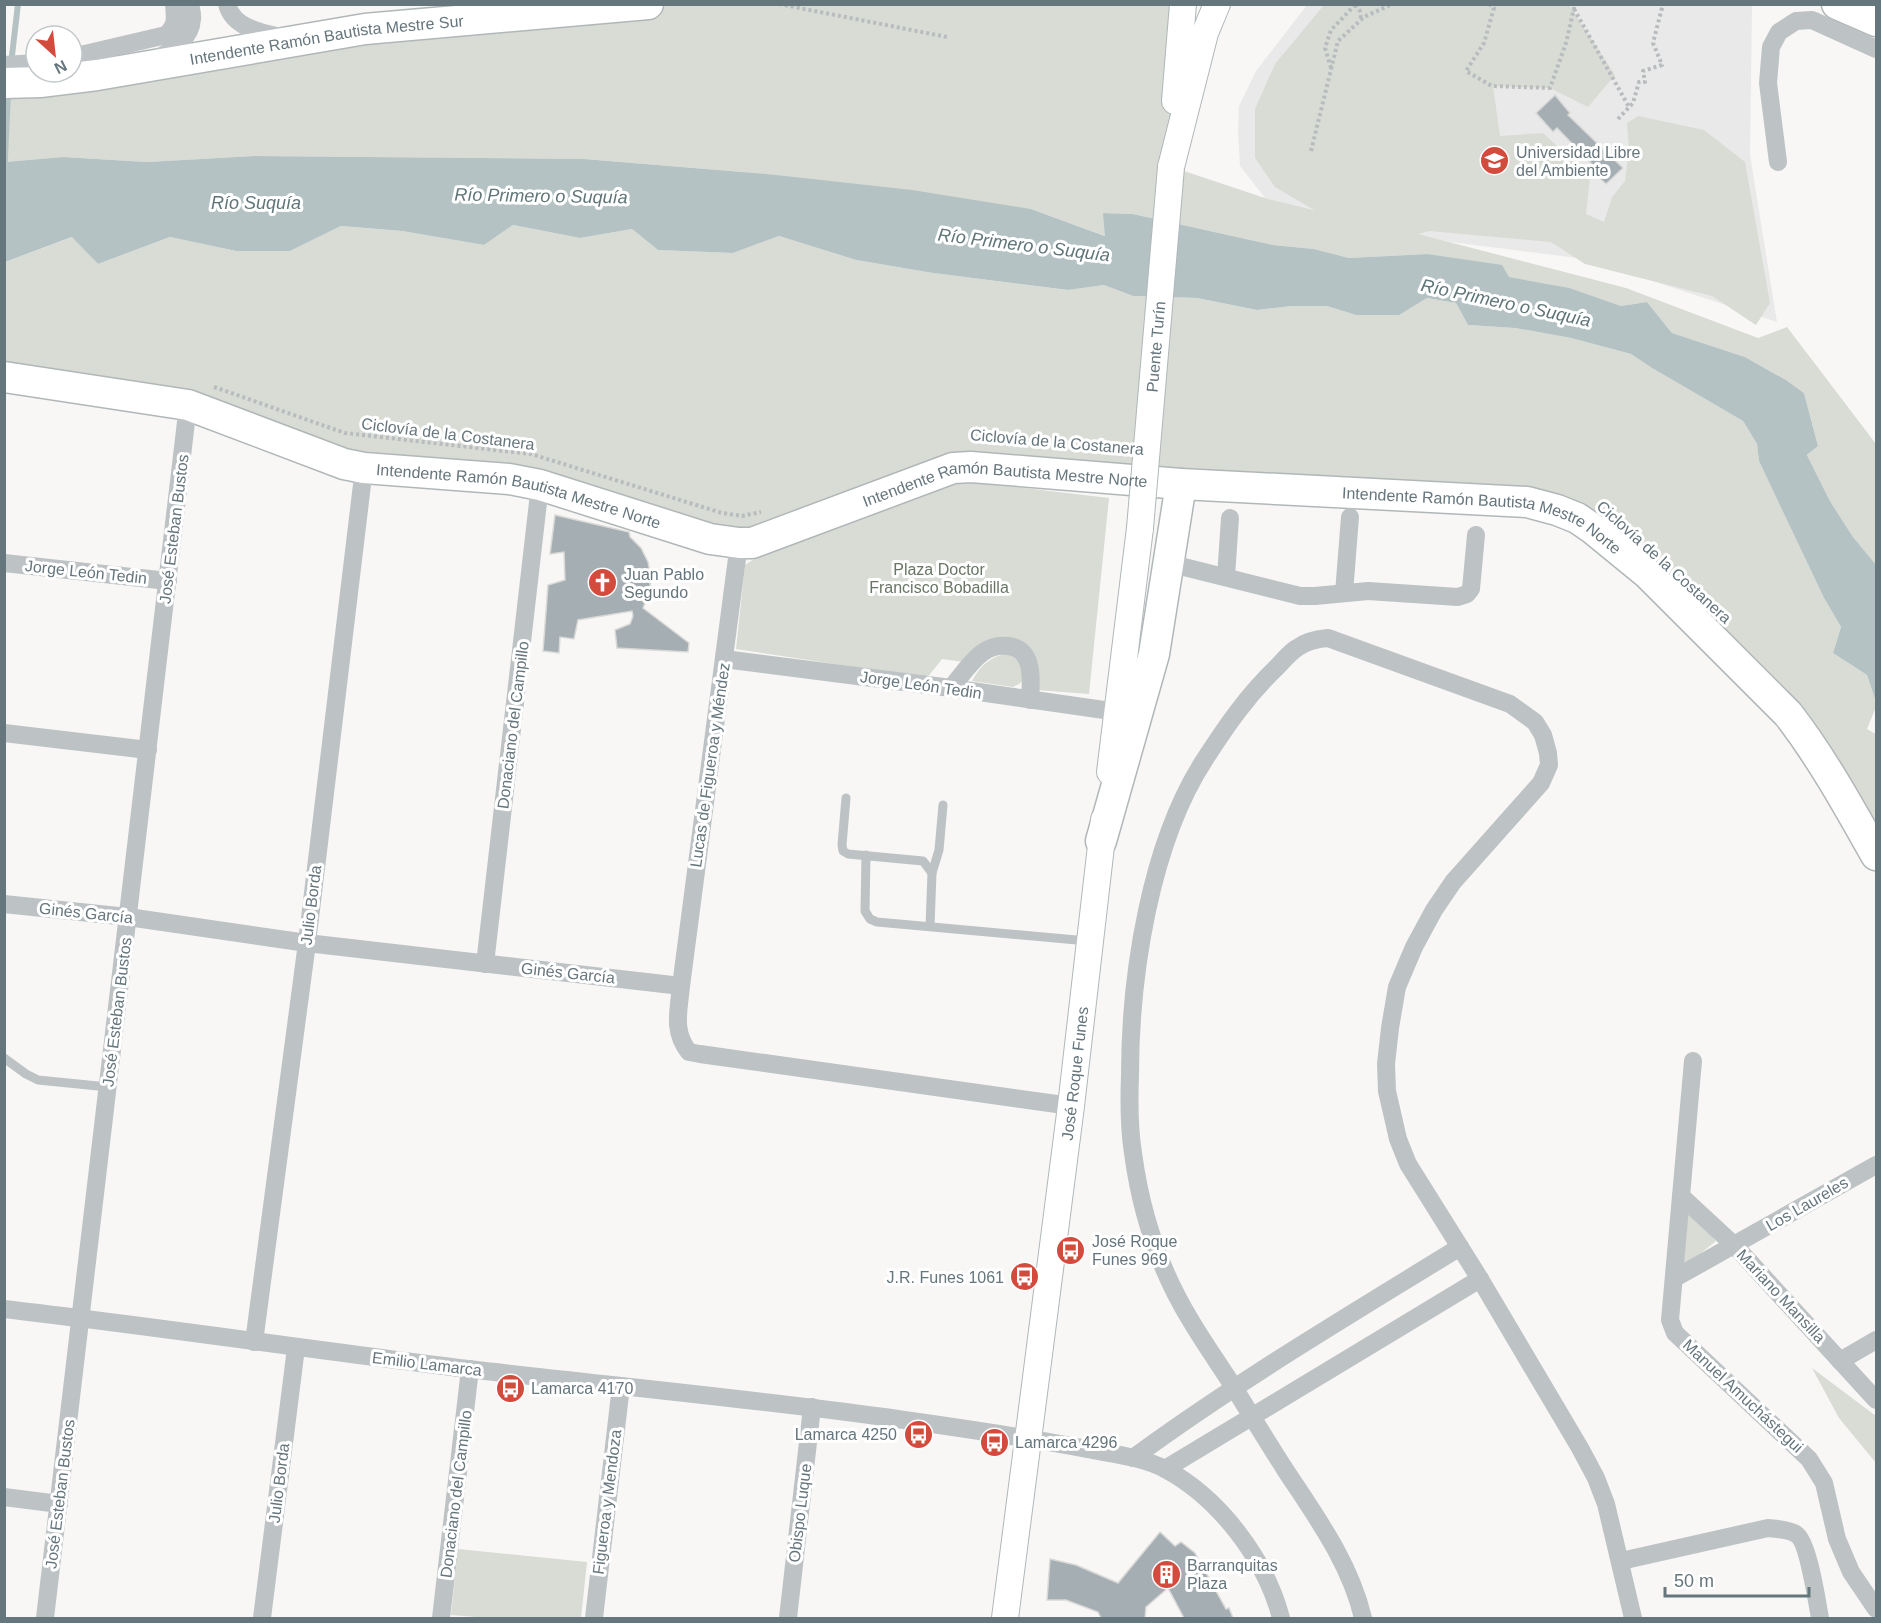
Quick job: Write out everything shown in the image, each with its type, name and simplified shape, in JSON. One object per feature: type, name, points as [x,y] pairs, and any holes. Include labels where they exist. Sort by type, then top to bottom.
[{"type":"main road","name":"Intendente Ramón Bautista Mestre Sur","points":[[84,75],[98,75],[365,29],[563,8],[648,4]]},
{"type":"main road","name":"Puente Turín","points":[[1140,528],[1172,167],[1183,4]]},
{"type":"main road","name":"Puente Turín","points":[[1172,167],[1204,33],[1217,4]]},
{"type":"main road","points":[[1837,4],[1876,21]]},
{"type":"main road","name":"Intendente Ramón Bautista Mestre Sur","points":[[4,83],[24,77]]},
{"type":"main road","name":"Intendente Ramón Bautista Mestre Norte","points":[[4,377],[197,394],[344,464],[364,468],[509,479],[540,485],[710,539],[739,543],[752,543],[953,468],[971,466],[1181,484],[1527,502],[1577,518],[1593,529],[1648,574],[1788,714],[1826,769],[1876,855]]},
{"type":"main road","points":[[1101,840],[1154,654],[1181,484]]},
{"type":"main road","name":"José Roque Funes","points":[[1005,1618],[1071,1106],[1140,528]]},
{"type":"street","points":[[84,54],[165,35],[173,29],[176,19],[174,4]]},
{"type":"street","points":[[143,67],[177,47],[188,33],[192,20],[190,4]]},
{"type":"street","points":[[227,4],[237,21],[255,30],[297,40]]},
{"type":"street","points":[[1778,162],[1768,83],[1771,47],[1779,32],[1796,21],[1812,20],[1876,49]]},
{"type":"street","points":[[4,64],[24,69]]},
{"type":"street","name":"José Esteban Bustos","points":[[45,1618],[168,581],[197,394]]},
{"type":"street","name":"Julio Borda","points":[[254,1342],[307,944],[364,468]]},
{"type":"street","name":"Donaciano del Campillo","points":[[485,964],[540,485]]},
{"type":"street","points":[[1344,592],[1350,517]]},
{"type":"street","points":[[1227,578],[1230,518]]},
{"type":"street","points":[[1168,563],[1300,596],[1368,591],[1458,597],[1467,594],[1471,589],[1476,534]]},
{"type":"street","name":"Lucas de Figueroa y Méndez","points":[[681,986],[739,543]]},
{"type":"street","name":"Jorge León Tedin","points":[[4,563],[168,581]]},
{"type":"street","points":[[1363,1618],[1350,1576],[1333,1543],[1191,1322],[1175,1293],[1147,1222],[1133,1152],[1129,1112],[1130,1041],[1143,932],[1152,890],[1168,835],[1181,801],[1200,766],[1234,714],[1261,682],[1298,647],[1314,639],[1328,638],[1510,704],[1536,722],[1543,735],[1549,765],[1541,783],[1453,882],[1434,910],[1414,947],[1397,987],[1389,1028],[1386,1064],[1387,1091],[1398,1139],[1408,1164],[1480,1279],[1596,1478],[1606,1504],[1633,1618]]},
{"type":"street","points":[[951,688],[970,663],[984,651],[994,647],[1013,647],[1021,651],[1030,668],[1032,679],[1030,700]]},
{"type":"street","name":"Jorge León Tedin","points":[[724,659],[1118,712]]},
{"type":"street","points":[[4,733],[148,750]]},
{"type":"street","name":"Ginés García","points":[[4,904],[128,917],[307,944],[681,986]]},
{"type":"street","points":[[681,986],[679,1036],[689,1052],[1071,1106]]},
{"type":"street","name":"Manuel Amuchástegui","points":[[1694,1061],[1670,1320],[1676,1333],[1809,1459],[1824,1483],[1837,1539],[1851,1572],[1876,1609]]},
{"type":"street","name":"Los Laureles","points":[[1675,1278],[1876,1165]]},
{"type":"street","name":"Mariano Mansilla","points":[[1681,1196],[1735,1246],[1876,1400]]},
{"type":"street","points":[[1133,1458],[1187,1418],[1460,1247]]},
{"type":"street","points":[[1165,1469],[1480,1279]]},
{"type":"street","name":"Emilio Lamarca","points":[[4,1309],[296,1348],[812,1407],[1029,1438],[1133,1458],[1165,1469],[1193,1487],[1238,1532],[1268,1581],[1281,1618]]},
{"type":"street","points":[[1840,1361],[1876,1340]]},
{"type":"street","name":"Julio Borda","points":[[262,1618],[296,1348]]},
{"type":"street","name":"Donaciano del Campillo","points":[[441,1618],[470,1369]]},
{"type":"street","name":"Figueroa y Mendoza","points":[[594,1618],[621,1386]]},
{"type":"street","name":"Obispo Luque","points":[[788,1618],[812,1407]]},
{"type":"street","points":[[4,1497],[59,1504]]},
{"type":"street","points":[[1620,1561],[1768,1528],[1784,1529],[1798,1534],[1805,1547],[1820,1618]]},
{"type":"lane","points":[[846,798],[843,851],[848,854],[922,861],[932,873]]},
{"type":"lane","points":[[930,926],[932,873],[939,850],[943,805]]},
{"type":"lane","points":[[866,855],[865,911],[870,919],[877,922],[1090,941]]},
{"type":"lane","points":[[4,1058],[38,1080],[108,1087]]},
{"type":"path","points":[[779,4],[947,37]]},
{"type":"path","points":[[1311,151],[1338,41],[1364,17],[1392,4]]},
{"type":"path","points":[[1489,4],[1494,8],[1484,43],[1466,71],[1492,86],[1550,88],[1566,44],[1574,6]]},
{"type":"path","points":[[1618,119],[1634,103],[1639,82],[1646,82],[1643,71],[1662,65],[1653,43],[1663,4]]},
{"type":"path","points":[[1331,68],[1325,48],[1331,30],[1355,5],[1360,11],[1361,20]]},
{"type":"path","points":[[1574,6],[1629,107]]},
{"type":"path","name":"Ciclovía de la Costanera","points":[[197,394],[345,433],[531,454],[722,513],[741,516],[767,511]]},
{"type":"shaded area","name":"Universidad Libre del Ambiente","points":[[1307,5],[1752,5],[1750,155],[1777,322],[1586,259],[1450,242],[1265,198],[1240,166],[1239,106],[1256,71]]},
{"type":"green space","points":[[648,5],[1183,5],[1172,167],[1265,198],[1314,210],[1275,187],[1255,158],[1255,109],[1275,64],[1324,5],[1569,5],[1615,75],[1588,107],[1550,88],[1493,86],[1500,136],[1543,133],[1590,177],[1586,214],[1604,222],[1612,197],[1625,181],[1629,149],[1627,123],[1638,116],[1704,130],[1745,162],[1770,303],[1756,325],[1712,296],[1585,264],[1551,242],[1429,231],[1418,234],[1626,288],[1758,338],[1787,327],[1876,444],[1876,566],[1853,537],[1830,501],[1807,455],[1818,446],[1804,393],[1745,357],[1672,333],[1647,302],[1621,306],[1570,288],[1508,277],[1427,254],[1349,258],[1314,249],[1273,245],[1133,214],[1104,213],[1106,236],[1031,209],[767,174],[584,159],[254,156],[147,162],[63,157],[5,162],[4,83],[24,81],[24,84],[84,84],[84,73]]},
{"type":"green space","points":[[513,225],[580,238],[632,229],[658,250],[733,253],[779,236],[856,260],[933,273],[1067,290],[1104,285],[1133,296],[1197,298],[1257,310],[1292,306],[1327,306],[1356,315],[1398,315],[1427,298],[1456,303],[1468,325],[1515,328],[1571,338],[1631,354],[1743,421],[1757,444],[1759,461],[1824,598],[1841,627],[1833,653],[1867,675],[1876,702],[1867,729],[1876,734],[1876,855],[1804,735],[1577,518],[994,468],[752,543],[540,485],[364,468],[188,405],[5,377],[5,262],[73,237],[98,264],[170,237],[236,251],[290,251],[341,226],[402,231],[484,245]]},
{"type":"green space","name":"Plaza Doctor Francisco Bobadilla","points":[[965,481],[1109,498],[1089,694],[1037,690],[1038,663],[1023,645],[965,662],[942,659],[927,678],[736,649],[745,565],[760,555]]},
{"type":"green space","points":[[1006,654],[1015,658],[1019,664],[1023,680],[1019,684],[1013,687],[972,681],[986,663]]},
{"type":"green space","points":[[1684,1205],[1716,1241],[1681,1269]]},
{"type":"green space","points":[[1812,1368],[1876,1416],[1876,1463],[1839,1418]]},
{"type":"green space","points":[[458,1549],[587,1562],[581,1618],[488,1618],[451,1615]]},
{"type":"water","name":"Río Suquía","points":[[254,156],[584,159],[767,174],[912,190],[1031,209],[1105,236],[1103,213],[1133,214],[1273,245],[1314,249],[1349,258],[1427,254],[1502,265],[1509,277],[1570,288],[1621,306],[1647,302],[1672,333],[1745,357],[1804,393],[1818,446],[1807,455],[1830,501],[1853,537],[1876,565],[1876,702],[1867,675],[1833,653],[1841,627],[1824,598],[1759,461],[1757,444],[1743,421],[1631,354],[1571,338],[1515,328],[1468,325],[1456,303],[1427,298],[1399,315],[1356,315],[1327,306],[1292,306],[1257,310],[1197,298],[1133,296],[1104,285],[1068,290],[933,273],[856,260],[779,236],[733,253],[658,250],[632,229],[580,238],[513,225],[484,245],[402,231],[341,226],[290,251],[236,251],[170,237],[98,264],[72,237],[5,262],[5,162],[63,157],[147,162]]},
{"type":"building","name":"Universidad Libre del Ambiente","points":[[1555,95],[1570,113],[1568,115],[1623,168],[1606,184],[1589,168],[1592,164],[1557,128],[1553,132],[1536,113]]},
{"type":"building","name":"Juan Pablo Segundo","points":[[555,515],[629,532],[630,537],[641,548],[648,562],[651,578],[649,593],[643,608],[689,643],[688,652],[617,648],[615,630],[630,624],[632,611],[578,620],[574,639],[560,637],[559,653],[543,651],[548,585],[565,580],[564,552],[550,554]]},
{"type":"building","name":"Barranquitas Plaza","points":[[1160,1532],[1175,1546],[1181,1542],[1195,1553],[1233,1618],[1184,1618],[1168,1588],[1146,1607],[1145,1618],[1101,1618],[1098,1612],[1066,1600],[1047,1600],[1050,1559],[1076,1565],[1118,1583]]},
{"type":"waterway","points":[[11,64],[18,4]]},
{"type":"waterway","points":[[4,178],[8,92]]},
{"type":"place","name":"Universidad Libre del Ambiente","points":[[1495,161]]},
{"type":"place","name":"Juan Pablo Segundo","points":[[603,583]]},
{"type":"place","name":"José Roque Funes 969","points":[[1071,1250]]},
{"type":"place","name":"J.R. Funes 1061","points":[[1025,1277]]},
{"type":"place","name":"Lamarca 4170","points":[[510,1388]]},
{"type":"place","name":"Lamarca 4250","points":[[918,1434]]},
{"type":"place","name":"Lamarca 4296","points":[[994,1442]]},
{"type":"place","name":"Barranquitas Plaza","points":[[1166,1574]]},
{"type":"water label","name":"Río Primero o Suquía","points":[[541,196]]},
{"type":"water label","name":"Río Primero o Suquía","points":[[1024,245]]},
{"type":"water label","name":"Río Primero o Suquía","points":[[1506,303]]}]
